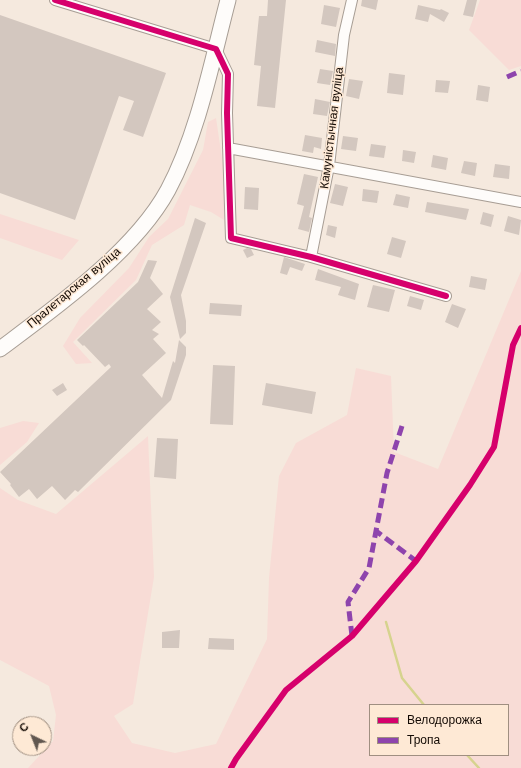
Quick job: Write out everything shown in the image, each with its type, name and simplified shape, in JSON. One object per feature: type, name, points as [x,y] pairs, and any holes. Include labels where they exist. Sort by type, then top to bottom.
[{"type":"main road","name":"Пралетарская вуліца","points":[[0,349],[91,277],[124,246],[151,216],[168,190],[183,156],[201,104],[228,0]]},
{"type":"street","points":[[55,0],[216,49],[228,74],[228,148],[231,238],[311,257],[446,296]]},
{"type":"street","name":"Камуністычная вуліца","points":[[311,257],[329,166],[344,35],[352,0]]},
{"type":"street","points":[[228,148],[521,202]]},
{"type":"shaded area","points":[[480,0],[521,0],[521,66],[509,70],[469,30]]},
{"type":"shaded area","points":[[216,118],[224,172],[224,220],[211,212],[190,205],[184,225],[152,245],[136,280],[73,342],[92,363],[76,364],[63,346],[80,318],[129,268],[149,237],[168,219],[203,150],[208,122]]},
{"type":"shaded area","points":[[0,214],[79,240],[62,260],[0,238]]},
{"type":"shaded area","points":[[521,271],[521,768],[28,768],[39,756],[52,756],[52,742],[56,715],[49,686],[0,660],[0,488],[18,500],[56,514],[148,436],[154,577],[133,704],[114,716],[132,743],[175,753],[216,744],[267,639],[269,578],[279,476],[296,443],[347,415],[356,368],[391,376],[394,452],[438,469]]},
{"type":"shaded area","points":[[23,421],[39,423],[27,442],[0,465],[0,428]]},
{"type":"building","points":[[268,0],[286,0],[275,108],[257,106],[261,66],[254,65],[259,16],[267,16]]},
{"type":"building","points":[[362,0],[378,0],[376,10],[361,6]]},
{"type":"building","points":[[467,0],[477,0],[473,17],[463,15]]},
{"type":"building","points":[[324,5],[340,8],[336,27],[321,24]]},
{"type":"building","points":[[418,5],[441,9],[449,13],[444,22],[430,14],[428,22],[415,19]]},
{"type":"building","points":[[0,15],[166,73],[143,137],[123,130],[134,101],[119,96],[75,220],[0,193]]},
{"type":"building","points":[[317,40],[336,44],[335,56],[315,52]]},
{"type":"building","points":[[320,69],[333,71],[330,85],[317,83]]},
{"type":"building","points":[[389,73],[405,75],[403,95],[387,93]]},
{"type":"building","points":[[349,79],[363,81],[359,99],[346,96]]},
{"type":"building","points":[[436,80],[450,81],[448,93],[435,92]]},
{"type":"building","points":[[478,85],[490,87],[488,102],[476,100]]},
{"type":"building","points":[[315,99],[330,102],[327,116],[313,114]]},
{"type":"building","points":[[305,135],[322,138],[321,149],[314,147],[313,153],[302,151]]},
{"type":"building","points":[[343,136],[358,138],[356,151],[341,149]]},
{"type":"building","points":[[371,144],[386,146],[384,158],[369,156]]},
{"type":"building","points":[[403,150],[416,152],[414,163],[402,161]]},
{"type":"building","points":[[433,155],[448,158],[446,170],[431,167]]},
{"type":"building","points":[[464,161],[477,163],[475,176],[461,173]]},
{"type":"building","points":[[495,164],[510,166],[509,179],[493,177]]},
{"type":"building","points":[[304,174],[318,177],[309,217],[312,218],[309,232],[298,229],[304,206],[297,204]]},
{"type":"building","points":[[335,184],[348,187],[343,206],[330,203]]},
{"type":"building","points":[[245,187],[259,188],[258,210],[244,209]]},
{"type":"building","points":[[363,189],[379,191],[377,203],[362,201]]},
{"type":"building","points":[[396,194],[410,197],[408,208],[393,205]]},
{"type":"building","points":[[427,202],[469,209],[466,220],[425,212]]},
{"type":"building","points":[[483,212],[494,215],[491,227],[480,224]]},
{"type":"building","points":[[508,216],[521,220],[519,235],[504,231]]},
{"type":"building","points":[[195,218],[206,223],[181,295],[186,321],[186,333],[180,339],[170,297]]},
{"type":"building","points":[[328,225],[337,227],[335,238],[326,235]]},
{"type":"building","points":[[392,237],[406,241],[401,258],[387,254]]},
{"type":"building","points":[[247,248],[251,249],[254,255],[247,258],[243,250]]},
{"type":"building","points":[[284,257],[305,264],[302,271],[290,267],[287,275],[280,273]]},
{"type":"building","points":[[148,260],[157,261],[150,278],[163,294],[147,309],[161,322],[152,330],[159,334],[153,339],[166,353],[142,375],[162,398],[173,361],[175,363],[179,340],[186,347],[186,355],[171,400],[78,492],[75,490],[65,500],[52,486],[37,499],[29,489],[19,497],[10,485],[11,484],[0,472],[111,367],[109,364],[105,367],[84,345],[83,346],[77,340],[138,282]]},
{"type":"building","points":[[318,269],[359,284],[355,300],[338,295],[341,287],[315,280]]},
{"type":"building","points":[[471,276],[487,279],[485,290],[469,287]]},
{"type":"building","points":[[373,285],[395,290],[389,312],[367,307]]},
{"type":"building","points":[[410,296],[424,300],[421,310],[407,306]]},
{"type":"building","points":[[210,303],[242,305],[241,316],[209,314]]},
{"type":"building","points":[[452,304],[466,309],[458,328],[445,322]]},
{"type":"building","points":[[213,365],[235,366],[233,425],[210,424]]},
{"type":"building","points":[[63,383],[67,390],[57,396],[52,390]]},
{"type":"building","points":[[266,383],[316,392],[312,414],[262,405]]},
{"type":"building","points":[[157,438],[178,439],[176,479],[154,477]]},
{"type":"building","points":[[180,630],[179,648],[162,648],[162,632]]},
{"type":"building","points":[[209,638],[234,639],[234,650],[208,649]]},
{"type":"waterway","points":[[386,622],[402,678],[423,704]]},
{"type":"waterway","points":[[468,756],[479,768]]},
{"type":"marked path","points":[[507,77],[521,71]]},
{"type":"marked path","points":[[402,426],[387,473],[376,531],[416,561]]},
{"type":"marked path","points":[[352,636],[348,602],[369,568],[376,531]]},
{"type":"cycle path","points":[[55,0],[216,49],[228,74],[227,113],[231,238],[311,257],[446,296]]},
{"type":"cycle path","points":[[231,768],[286,690],[352,636],[416,561],[470,485],[494,447],[513,345],[521,328]]}]
